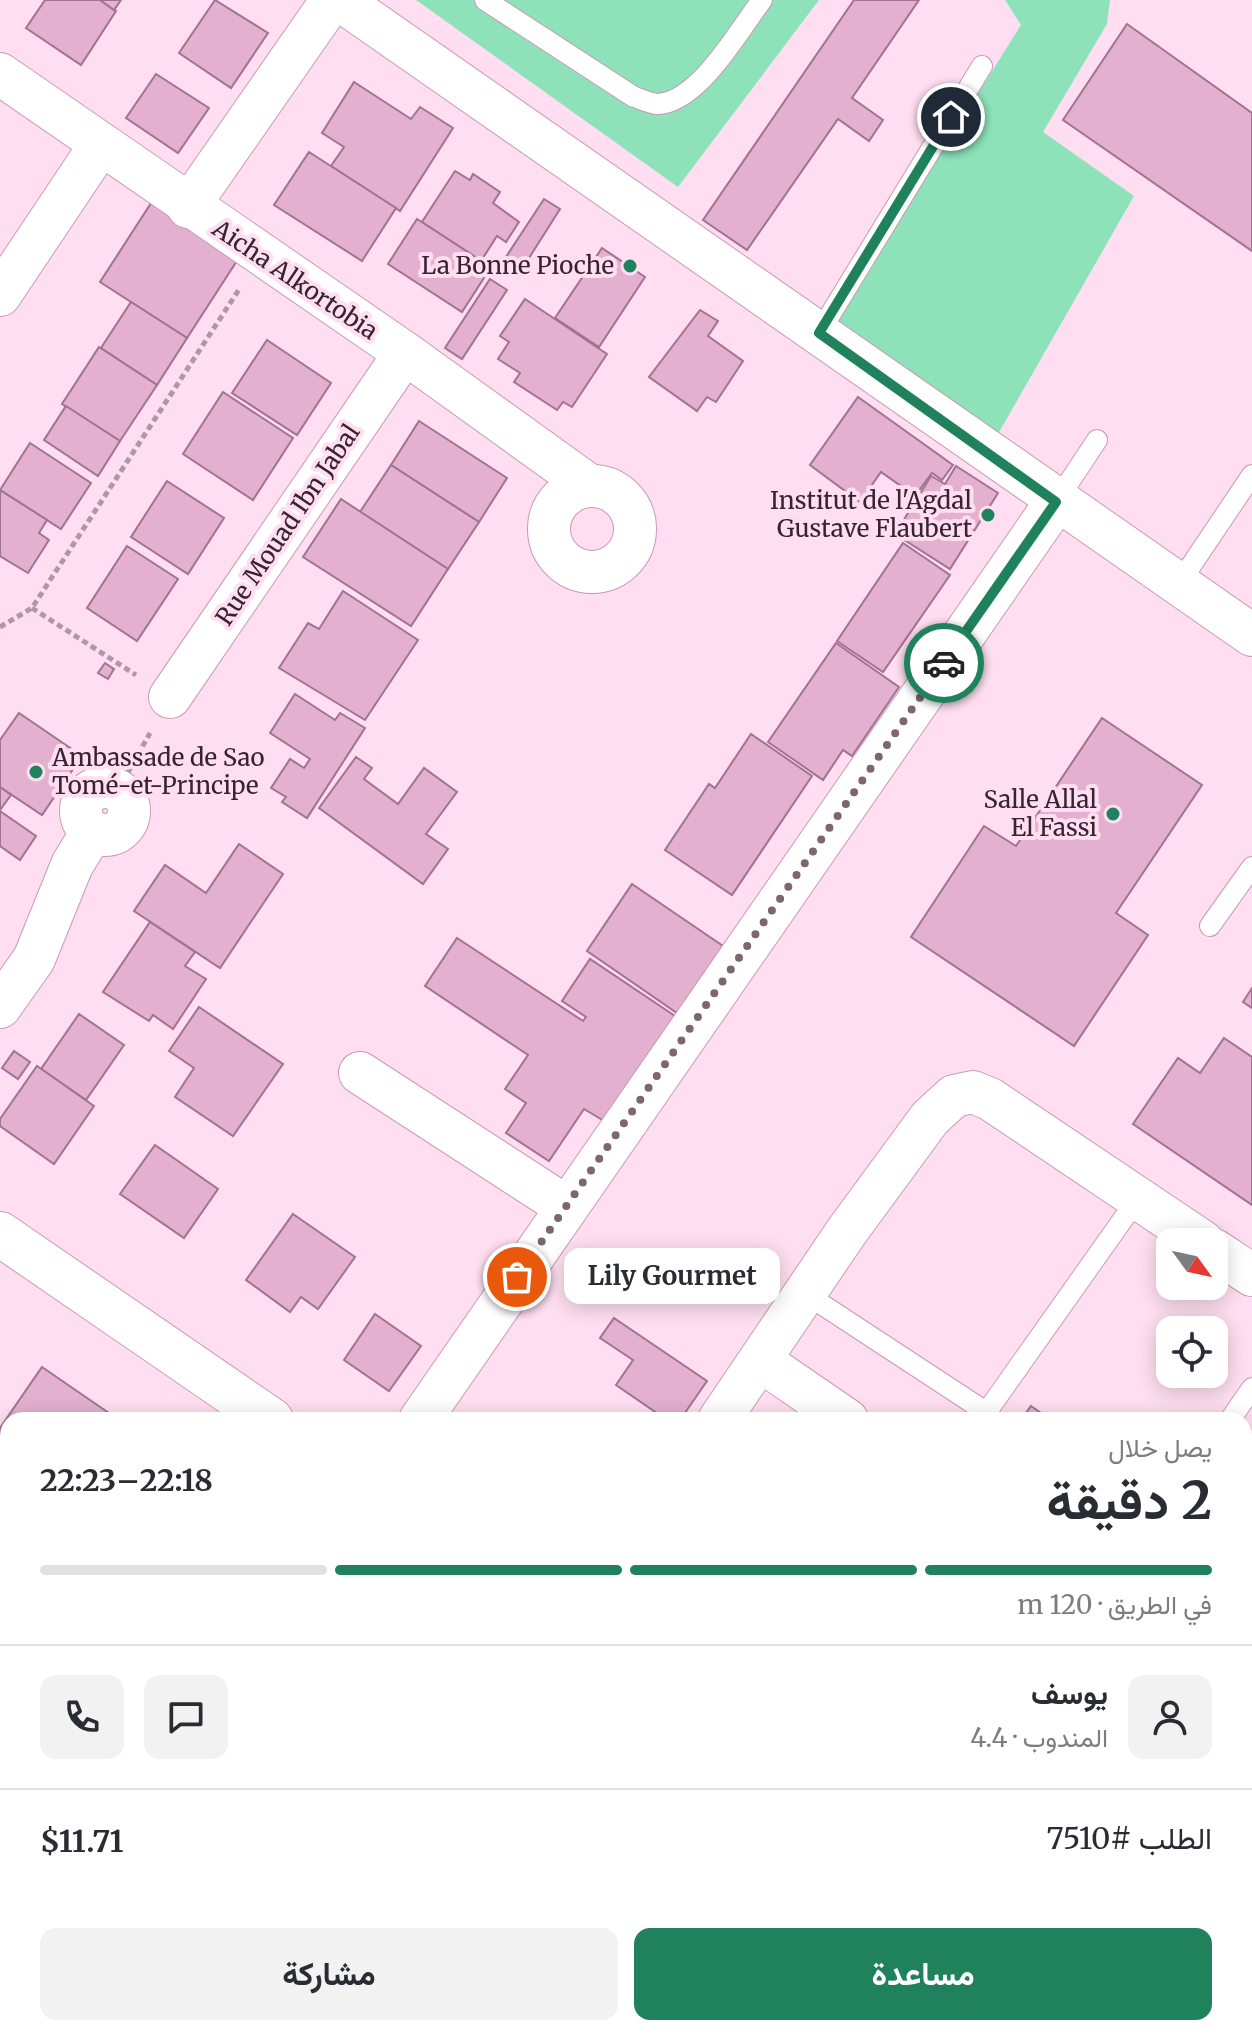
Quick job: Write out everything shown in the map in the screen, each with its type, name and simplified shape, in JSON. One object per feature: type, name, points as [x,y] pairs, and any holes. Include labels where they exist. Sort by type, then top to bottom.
[{"type":"main road","points":[[0,1234],[259,1412]]},
{"type":"street","points":[[188,207],[354,5],[1056,502],[1252,635]]},
{"type":"street","name":"Aicha Alkortobia","points":[[0,74],[260,257],[405,353],[590,486]]},
{"type":"street","points":[[0,295],[101,144]]},
{"type":"street","name":"Rue Mouad Ibn Jabal","points":[[170,697],[405,353]]},
{"type":"street","points":[[425,1412],[565,1206],[1056,502]]},
{"type":"street","points":[[0,1007],[34,959],[72,865],[92,832],[81,815],[82,803],[97,788],[118,790]]},
{"type":"street","points":[[360,1073],[565,1206]]},
{"type":"street","points":[[725,1412],[930,1118],[954,1096],[973,1092],[990,1099],[1182,1228]]},
{"type":"street","points":[[1228,1259],[1252,1275]]},
{"type":"street","points":[[761,1361],[835,1412]]},
{"type":"lane","points":[[485,0],[634,97],[657,104],[679,97],[699,84],[762,0]]},
{"type":"lane","points":[[819,333],[982,66]]},
{"type":"lane","points":[[1056,502],[1097,440]]},
{"type":"lane","points":[[1178,585],[1252,475]]},
{"type":"lane","points":[[1210,926],[1252,867]]},
{"type":"lane","points":[[986,1412],[1138,1198]]},
{"type":"lane","points":[[806,1294],[977,1412]]},
{"type":"lane","points":[[1236,1412],[1252,1388]]},
{"type":"path","points":[[0,627],[32,608],[260,257]]},
{"type":"path","points":[[32,608],[170,697],[118,790]]},
{"type":"green space","points":[[416,0],[819,0],[678,187]]},
{"type":"green space","points":[[1005,0],[1110,0],[1107,24],[1043,132],[1134,196],[994,441],[833,325],[1021,25]]},
{"type":"building","points":[[45,0],[100,0],[116,11],[81,65],[26,28]]},
{"type":"building","points":[[100,0],[121,0],[114,10]]},
{"type":"building","points":[[215,0],[268,33],[231,88],[179,53]]},
{"type":"building","points":[[854,0],[919,0],[852,98],[883,120],[869,141],[838,119],[747,250],[703,220]]},
{"type":"building","points":[[1127,24],[1252,113],[1252,251],[1063,120]]},
{"type":"building","points":[[156,74],[209,108],[178,153],[126,118]]},
{"type":"building","points":[[354,82],[411,119],[420,107],[453,128],[400,211],[331,166],[344,147],[322,133]]},
{"type":"building","points":[[309,152],[396,208],[362,261],[274,205]]},
{"type":"building","points":[[455,171],[470,180],[473,174],[500,192],[493,203],[519,222],[506,242],[497,236],[481,261],[422,222]]},
{"type":"building","points":[[155,197],[242,253],[187,338],[100,282]]},
{"type":"building","points":[[544,199],[560,209],[517,277],[500,266]]},
{"type":"building","points":[[417,219],[491,267],[462,312],[388,264]]},
{"type":"building","points":[[602,248],[645,277],[599,347],[555,318]]},
{"type":"building","points":[[490,279],[507,290],[462,359],[445,348]]},
{"type":"building","points":[[525,299],[607,354],[572,407],[563,402],[557,410],[514,382],[520,373],[498,359],[509,342],[500,336]]},
{"type":"building","points":[[131,302],[187,338],[157,385],[101,348]]},
{"type":"building","points":[[700,310],[718,321],[708,336],[743,361],[716,402],[707,397],[697,411],[649,377]]},
{"type":"building","points":[[267,340],[331,383],[297,435],[232,393]]},
{"type":"building","points":[[99,347],[157,385],[120,441],[62,404]]},
{"type":"building","points":[[223,392],[293,438],[253,500],[183,454]]},
{"type":"building","points":[[858,397],[953,465],[942,480],[932,473],[915,496],[881,472],[860,502],[810,465]]},
{"type":"building","points":[[66,406],[120,441],[98,476],[44,440]]},
{"type":"building","points":[[419,421],[507,478],[479,522],[391,465]]},
{"type":"building","points":[[30,443],[91,483],[61,529],[0,490]]},
{"type":"building","points":[[391,465],[479,522],[448,569],[360,512]]},
{"type":"building","points":[[956,466],[998,493],[950,569],[895,534],[931,476],[945,484]]},
{"type":"building","points":[[167,481],[224,518],[188,574],[131,537]]},
{"type":"building","points":[[0,490],[47,520],[39,533],[49,540],[28,573],[0,556]]},
{"type":"building","points":[[341,499],[448,569],[411,626],[303,557]]},
{"type":"building","points":[[903,543],[950,575],[883,672],[837,641]]},
{"type":"building","points":[[127,546],[178,579],[137,641],[87,608]]},
{"type":"building","points":[[343,591],[418,640],[365,720],[279,668],[308,623],[319,629]]},
{"type":"building","points":[[836,643],[899,687],[852,756],[843,750],[823,780],[768,742]]},
{"type":"building","points":[[105,663],[114,669],[108,679],[98,673]]},
{"type":"building","points":[[295,694],[335,720],[340,713],[365,728],[307,818],[282,802],[286,797],[271,788],[290,759],[304,768],[310,759],[270,733]]},
{"type":"building","name":"Ambassade de Sao Tomé-et-Principe","points":[[19,713],[82,756],[42,815],[0,787],[0,740]]},
{"type":"building","points":[[1102,718],[1202,785],[1116,913],[1148,935],[1074,1046],[911,937],[984,826],[1016,846]]},
{"type":"building","points":[[751,734],[812,776],[732,895],[665,850],[709,784],[715,788]]},
{"type":"building","points":[[356,757],[372,768],[364,779],[398,804],[424,768],[457,792],[426,834],[448,849],[423,884],[319,808]]},
{"type":"building","points":[[0,787],[11,795],[0,810]]},
{"type":"building","points":[[0,811],[36,836],[20,860],[0,846]]},
{"type":"building","points":[[239,844],[283,874],[220,968],[134,911],[165,865],[206,893]]},
{"type":"building","points":[[632,884],[723,946],[677,1013],[587,951]]},
{"type":"building","points":[[150,922],[195,952],[185,966],[206,979],[173,1029],[153,1015],[149,1021],[103,992]]},
{"type":"building","points":[[457,938],[583,1021],[586,1017],[562,1001],[590,959],[675,1016],[604,1121],[584,1109],[549,1161],[506,1133],[526,1103],[505,1089],[528,1055],[425,986]]},
{"type":"building","points":[[1252,988],[1252,1008],[1243,1002]]},
{"type":"building","points":[[199,1007],[283,1064],[233,1136],[175,1097],[194,1068],[169,1051]]},
{"type":"building","points":[[79,1014],[124,1045],[86,1100],[41,1069]]},
{"type":"building","points":[[1224,1038],[1252,1057],[1252,1205],[1133,1124],[1178,1058],[1200,1073]]},
{"type":"building","points":[[14,1051],[30,1062],[18,1079],[2,1068]]},
{"type":"building","points":[[37,1066],[94,1106],[54,1164],[0,1126],[0,1119]]},
{"type":"building","points":[[155,1145],[218,1189],[184,1238],[120,1194]]},
{"type":"building","points":[[293,1214],[355,1257],[318,1309],[301,1297],[290,1312],[246,1280]]},
{"type":"building","points":[[375,1314],[421,1346],[389,1391],[344,1360]]},
{"type":"building","points":[[614,1318],[707,1381],[686,1412],[655,1412],[616,1385],[633,1360],[600,1338]]},
{"type":"building","points":[[42,1367],[107,1412],[11,1412]]},
{"type":"way so far","points":[[517,1277],[944,663]]},
{"type":"place","name":"La Bonne Pioche","points":[[630,266]]},
{"type":"place","name":"Institut de l'Agdal Gustave Flaubert","points":[[988,515]]},
{"type":"place","name":"Ambassade de Sao Tomé-et-Principe","points":[[36,772]]},
{"type":"place","name":"Salle Allal El Fassi","points":[[1113,814]]},
{"type":"place","name":"Lily Gourmet","points":[[517,1277]]},
{"type":"route","points":[[944,663],[1056,502],[819,333],[951,117]]}]
